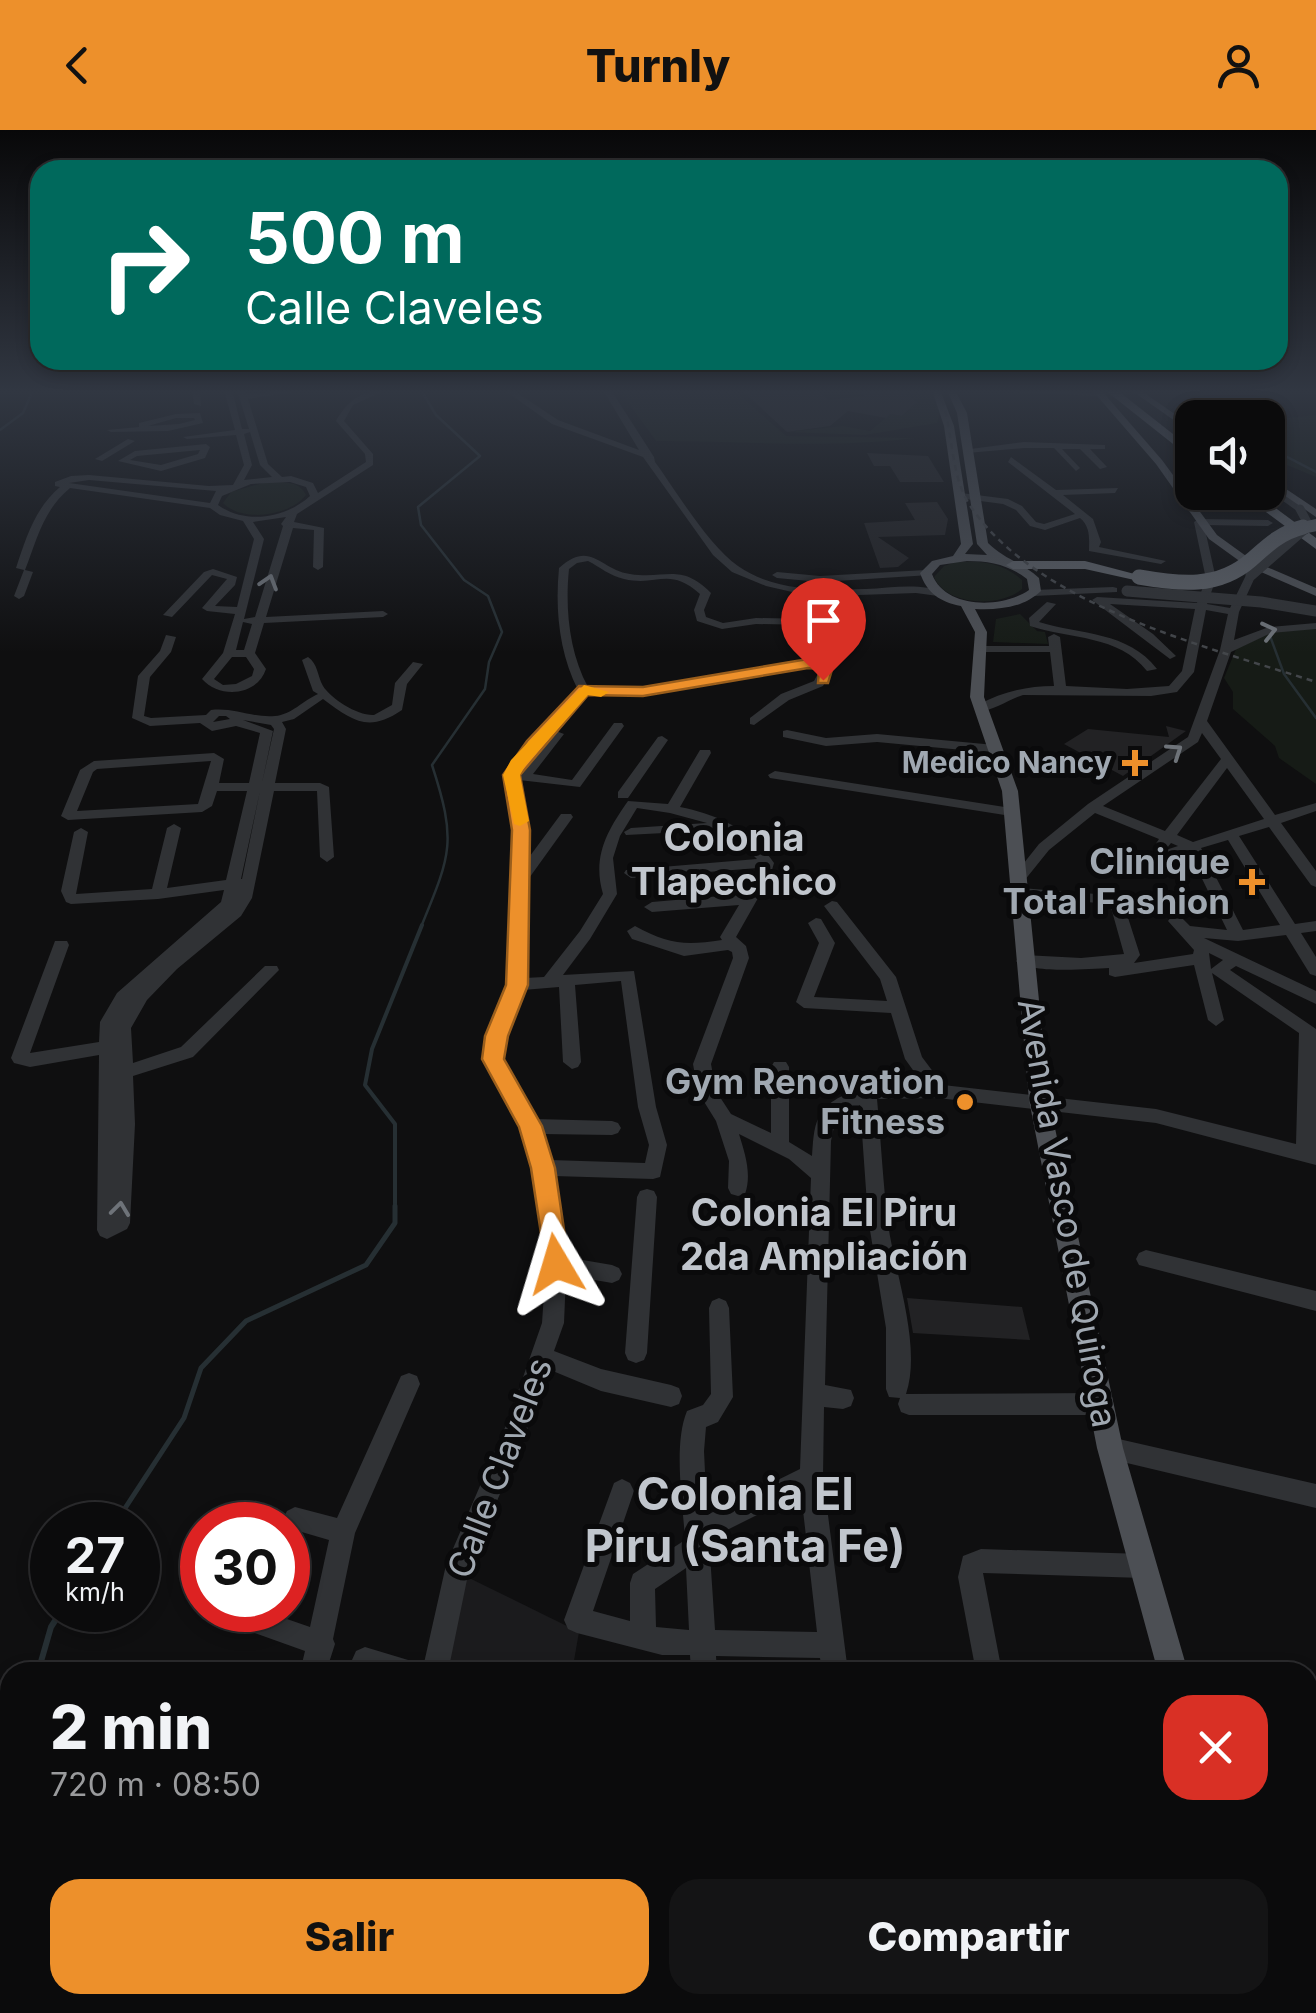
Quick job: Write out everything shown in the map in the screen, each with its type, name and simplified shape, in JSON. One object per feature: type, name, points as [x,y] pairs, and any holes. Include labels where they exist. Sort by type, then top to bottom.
[{"type":"highway","points":[[1270,510],[1316,544]]},
{"type":"highway","points":[[1282,510],[1316,535]]},
{"type":"highway","points":[[1005,562],[1085,566],[1186,582],[1223,578],[1243,566],[1280,532],[1316,525]]},
{"type":"main road","points":[[956,478],[967,544],[958,558]]},
{"type":"main road","points":[[973,478],[983,544],[1032,578],[1034,593],[988,618],[981,640]]},
{"type":"main road","points":[[1167,478],[1200,522],[1249,563],[1316,592]]},
{"type":"main road","points":[[1285,494],[1316,514]]},
{"type":"main road","points":[[1005,562],[958,558],[936,563],[926,573],[928,583],[938,593],[966,604],[1006,605]]},
{"type":"main road","points":[[966,604],[977,617],[981,640]]},
{"type":"main road","name":"Avenida Vasco de Quiroga","points":[[981,640],[977,696],[1008,784],[1039,1100],[1110,1448],[1142,1566],[1177,1662]]},
{"type":"street","points":[[76,478],[58,484],[213,506],[225,514],[246,518],[292,512],[346,478]]},
{"type":"street","points":[[98,478],[200,490],[226,489]]},
{"type":"street","points":[[237,484],[241,478]]},
{"type":"street","points":[[213,506],[213,500],[237,484],[278,478],[298,481],[321,478]]},
{"type":"street","points":[[663,478],[725,562],[753,578],[814,594],[938,593]]},
{"type":"street","points":[[678,478],[731,552],[773,574],[800,578],[884,578],[926,573]]},
{"type":"street","points":[[1036,478],[1093,525],[1093,548],[1161,561]]},
{"type":"street","points":[[1041,482],[1096,480]]},
{"type":"street","points":[[298,481],[314,490],[311,501]]},
{"type":"street","points":[[19,596],[34,528],[54,494],[67,486]]},
{"type":"street","points":[[1055,493],[1115,490]]},
{"type":"street","points":[[958,496],[1014,505],[1038,526],[1052,527],[1082,514]]},
{"type":"street","points":[[1025,966],[1106,964],[1127,961],[1132,955],[1116,898],[1020,885],[1044,847],[1092,807],[1194,739],[1226,650],[1234,612],[1251,575],[1308,524],[1300,509],[1285,497]]},
{"type":"street","points":[[1069,504],[1125,500]]},
{"type":"street","points":[[246,518],[258,538],[230,654],[208,678],[217,688],[240,687],[259,673],[249,653],[292,512]]},
{"type":"street","points":[[982,708],[994,698],[1010,694],[1145,693],[1173,689],[1188,672],[1201,606],[1212,579],[1200,522],[1268,523]]},
{"type":"street","points":[[286,524],[321,531],[318,567]]},
{"type":"street","points":[[584,690],[571,664],[563,588],[564,568],[574,561],[600,561],[627,577],[684,575],[706,592],[698,615],[715,625],[814,622],[856,593]]},
{"type":"street","points":[[1056,564],[1051,576],[1078,589]]},
{"type":"street","points":[[168,615],[211,573],[226,573],[232,577],[232,583],[206,608],[239,617],[257,620],[382,614]]},
{"type":"street","points":[[884,578],[894,583],[887,591]]},
{"type":"street","points":[[1034,593],[1078,589],[1127,591],[1260,602],[1316,611]]},
{"type":"street","points":[[814,594],[826,602],[826,613]]},
{"type":"street","points":[[1170,656],[1150,636],[1096,602],[1201,606],[1234,612]]},
{"type":"street","points":[[1050,604],[1032,620],[1053,632],[1129,648],[1146,659],[1151,669]]},
{"type":"street","points":[[1226,650],[1245,637],[1272,628],[1316,626]]},
{"type":"street","points":[[1053,632],[1061,692]]},
{"type":"street","points":[[170,637],[164,652],[144,676],[138,718],[150,722],[234,716],[266,723],[290,716],[320,695]]},
{"type":"street","points":[[981,640],[1055,649]]},
{"type":"street","points":[[230,654],[249,653]]},
{"type":"street","points":[[308,660],[320,695],[365,722],[374,722],[398,708],[401,683],[417,664]]},
{"type":"street","points":[[618,726],[575,784],[518,775],[584,690],[643,692],[808,663],[828,666],[819,683],[785,698],[754,720]]},
{"type":"street","points":[[234,716],[240,687]]},
{"type":"street","points":[[211,716],[224,688]]},
{"type":"street","points":[[1200,720],[1316,882]]},
{"type":"street","points":[[115,1046],[116,1116],[124,1072],[108,1022],[123,997],[224,910],[241,882],[261,787],[266,723]]},
{"type":"street","points":[[787,734],[826,742],[877,738],[995,749]]},
{"type":"street","points":[[548,983],[579,944],[610,894],[602,872],[612,834],[662,740]]},
{"type":"street","points":[[672,808],[705,753]]},
{"type":"street","points":[[214,757],[218,759],[211,787],[207,803],[198,810],[68,816],[86,770],[98,764],[214,757]]},
{"type":"street","points":[[1149,860],[1228,758]]},
{"type":"street","name":"Calle Claveles","points":[[437,1662],[458,1565],[544,1357],[552,1324],[556,1264],[543,1168],[530,1126],[493,1059],[496,1036],[517,985],[518,775]]},
{"type":"street","points":[[774,775],[1011,812]]},
{"type":"street","points":[[211,787],[313,785],[324,790],[327,857]]},
{"type":"street","points":[[628,800],[672,808],[724,827],[754,846],[767,863]]},
{"type":"street","points":[[1092,807],[1193,847],[1238,936]]},
{"type":"street","points":[[1128,867],[1316,807]]},
{"type":"street","points":[[520,880],[566,817]]},
{"type":"street","points":[[631,832],[724,827]]},
{"type":"street","points":[[158,894],[174,828]]},
{"type":"street","points":[[80,832],[68,890],[71,899],[158,894],[241,882]]},
{"type":"street","points":[[1232,834],[1316,970]]},
{"type":"street","points":[[631,872],[767,863]]},
{"type":"street","points":[[738,1188],[738,1161],[725,1119],[707,1092],[702,1064],[741,958],[740,950],[728,938],[767,863]]},
{"type":"street","points":[[652,907],[748,899]]},
{"type":"street","points":[[832,906],[883,969],[914,1059],[938,1091]]},
{"type":"street","points":[[816,923],[827,943],[804,1002],[896,1007]]},
{"type":"street","points":[[1025,966],[1093,973],[1190,938],[1316,926]]},
{"type":"street","points":[[635,930],[637,935],[684,950],[731,944]]},
{"type":"street","points":[[1190,938],[1316,998]]},
{"type":"street","points":[[1190,938],[1216,1020]]},
{"type":"street","points":[[61,945],[19,1055],[30,1060],[115,1046]]},
{"type":"street","points":[[834,1662],[811,1476],[827,1118],[837,1107],[901,1088],[1039,1100],[1156,1116],[1310,1155],[1308,1030],[1218,970],[1236,959]]},
{"type":"street","points":[[124,1072],[187,1052],[271,970]]},
{"type":"street","points":[[517,985],[628,975],[647,1107],[658,1145],[653,1172],[543,1168]]},
{"type":"street","points":[[567,980],[572,1062]]},
{"type":"street","points":[[780,1067],[780,1146]]},
{"type":"street","points":[[868,1095],[879,1230],[898,1319],[903,1396],[1101,1404]]},
{"type":"street","points":[[725,1119],[780,1146],[822,1175]]},
{"type":"street","points":[[530,1126],[612,1128]]},
{"type":"street","points":[[636,1353],[647,1196]]},
{"type":"street","points":[[1146,1259],[1316,1301]]},
{"type":"street","points":[[556,1264],[612,1274]]},
{"type":"street","points":[[703,1662],[692,1452],[694,1419],[710,1414],[722,1397],[719,1308]]},
{"type":"street","points":[[544,1357],[602,1380],[671,1396]]},
{"type":"street","points":[[316,1662],[344,1532],[409,1384]]},
{"type":"street","points":[[816,1396],[843,1398]]},
{"type":"street","points":[[1110,1448],[1316,1496]]},
{"type":"street","points":[[643,1638],[642,1583],[697,1540],[811,1476]]},
{"type":"street","points":[[622,1491],[577,1620],[643,1638],[831,1645]]},
{"type":"street","points":[[310,1523],[344,1532]]},
{"type":"street","points":[[987,1662],[970,1577],[972,1564],[980,1561],[1142,1566]]},
{"type":"street","points":[[288,1632],[322,1644]]},
{"type":"street","points":[[366,1660],[373,1662]]},
{"type":"shaded area","points":[[266,482],[294,484],[306,495],[289,508],[266,514],[242,513],[223,503],[231,492]]},
{"type":"shaded area","points":[[956,562],[1000,566],[1022,580],[1022,589],[1001,599],[962,599],[940,587],[934,577],[944,566]]},
{"type":"shaded area","points":[[1020,614],[1037,631],[1045,632],[1048,644],[993,642],[996,619]]},
{"type":"shaded area","points":[[1316,629],[1316,784],[1279,758],[1275,746],[1233,709],[1233,692],[1224,678],[1236,649],[1276,630]]},
{"type":"shaded area","points":[[461,1574],[579,1632],[574,1662],[447,1662]]},
{"type":"building","points":[[897,478],[941,478],[944,482],[900,482]]},
{"type":"building","points":[[937,502],[948,519],[945,535],[878,537],[909,558],[898,567],[880,568],[864,523],[915,520],[905,503]]},
{"type":"building","points":[[1166,726],[1186,731],[1123,776],[1064,744],[1088,729],[1169,737]]},
{"type":"building","points":[[907,1298],[1022,1307],[1030,1340],[913,1333]]},
{"type":"waterway","points":[[421,927],[439,882],[447,848],[445,813],[432,765],[485,689],[489,662],[502,632],[488,596],[464,580],[421,525],[418,507],[453,478]]},
{"type":"waterway","points":[[1270,636],[1284,674],[1316,718]]},
{"type":"waterway","points":[[129,1502],[184,1418],[201,1368],[246,1321],[366,1265],[395,1223],[395,1124],[365,1085],[372,1049],[422,925]]},
{"type":"waterway","points":[[41,1662],[50,1632]]},
{"type":"railway","points":[[958,478],[971,507],[1001,542],[1081,597],[1177,637],[1316,682]]},
{"type":"slow traffic","points":[[520,821],[512,775],[517,764],[584,690],[601,692]]},
{"type":"place","name":"Medico Nancy","points":[[1135,763]]},
{"type":"place","name":"Clinique Total Fashion","points":[[1252,882]]},
{"type":"place","name":"Gym Renovation Fitness","points":[[965,1102]]},
{"type":"district","name":"Colonia Tlapechico","points":[[734,860]]},
{"type":"district","name":"Colonia El Piru 2da Ampliación","points":[[824,1235]]},
{"type":"district","name":"Colonia El Piru (Santa Fe)","points":[[745,1520]]},
{"type":"route","points":[[556,1264],[543,1168],[530,1126],[493,1059],[496,1036],[517,985],[521,830],[512,775],[517,764],[584,690],[643,692],[808,663],[828,666],[823,680]]}]
